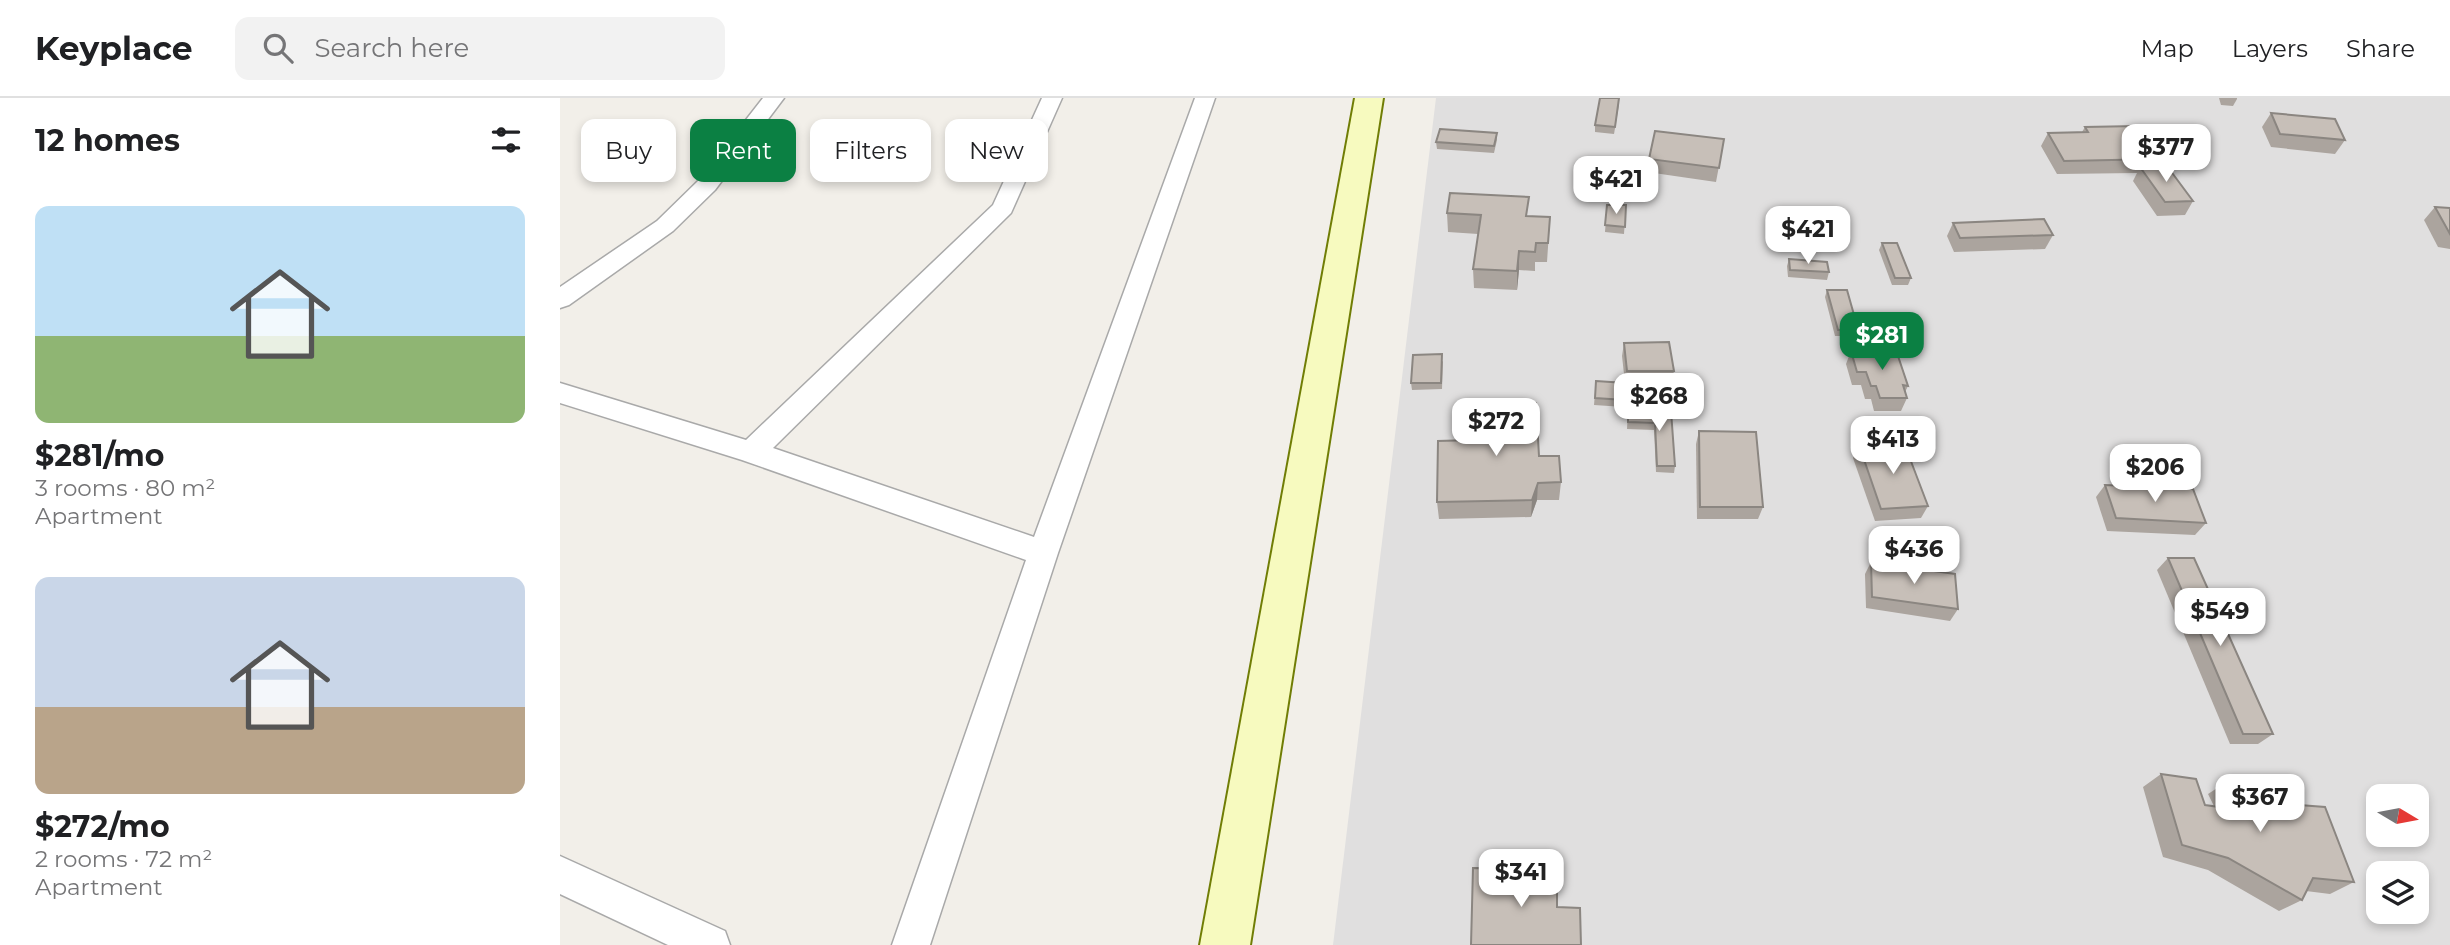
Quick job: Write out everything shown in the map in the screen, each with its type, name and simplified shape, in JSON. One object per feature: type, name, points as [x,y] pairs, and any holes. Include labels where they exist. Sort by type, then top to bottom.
[{"type":"street","points":[[560,299],[665,226],[707,185],[774,98]]},
{"type":"street","points":[[751,452],[1003,208],[1052,98]]},
{"type":"street","points":[[911,945],[1043,552],[1205,98]]},
{"type":"street","points":[[1225,945],[1369,98]]},
{"type":"street","points":[[560,393],[751,452],[1043,552]]},
{"type":"street","points":[[560,875],[711,945]]},
{"type":"shaded area","points":[[1436,98],[2450,98],[2450,945],[1333,945]]},
{"type":"building","points":[[1600,98],[1619,98],[1615,127],[1595,125]]},
{"type":"building","points":[[2271,113],[2335,119],[2345,140],[2280,134]]},
{"type":"building","points":[[2137,126],[2159,159],[2064,161],[2048,133],[2088,132],[2085,127]]},
{"type":"building","points":[[1440,129],[1497,133],[1494,146],[1436,142]]},
{"type":"building","points":[[1655,131],[1724,139],[1719,168],[1649,159]]},
{"type":"building","points":[[2167,166],[2193,201],[2165,202],[2140,167]]},
{"type":"building","points":[[1450,193],[1529,197],[1526,216],[1550,217],[1548,243],[1536,243],[1535,252],[1519,251],[1517,271],[1473,269],[1481,215],[1447,213]]},
{"type":"building","points":[[1607,205],[1626,205],[1625,227],[1605,225]]},
{"type":"building","points":[[2435,207],[2450,208],[2450,234]]},
{"type":"building","points":[[2044,219],[2053,235],[1960,238],[1953,223]]},
{"type":"building","points":[[1882,243],[1897,243],[1911,278],[1895,278]]},
{"type":"building","points":[[1789,259],[1827,262],[1829,272],[1790,270]]},
{"type":"building","points":[[1827,290],[1847,290],[1858,329],[1838,330]]},
{"type":"building","points":[[1669,342],[1674,371],[1627,371],[1624,343]]},
{"type":"building","points":[[1896,350],[1908,386],[1903,385],[1907,398],[1880,398],[1876,386],[1871,386],[1866,372],[1857,372],[1851,351]]},
{"type":"building","points":[[1442,354],[1441,383],[1411,383],[1413,355]]},
{"type":"building","points":[[1596,381],[1655,385],[1655,402],[1595,398]]},
{"type":"building","points":[[1536,403],[1539,456],[1559,456],[1561,482],[1538,483],[1532,500],[1437,502],[1438,441],[1474,440],[1474,405]]},
{"type":"building","points":[[1628,410],[1671,411],[1675,466],[1657,466],[1655,423],[1628,422]]},
{"type":"building","points":[[1699,431],[1756,432],[1763,507],[1700,507]]},
{"type":"building","points":[[1904,443],[1928,506],[1881,509],[1859,445]]},
{"type":"building","points":[[2105,485],[2193,489],[2206,523],[2116,518]]},
{"type":"building","points":[[2168,558],[2194,558],[2273,734],[2243,734]]},
{"type":"building","points":[[1871,562],[1955,574],[1958,609],[1872,597]]},
{"type":"building","points":[[2161,774],[2196,779],[2205,805],[2241,810],[2228,781],[2259,784],[2285,804],[2325,807],[2354,882],[2313,878],[2302,900],[2228,858],[2182,845]]},
{"type":"building","points":[[1473,868],[1557,869],[1557,907],[1580,908],[1581,945],[1471,945]]}]
